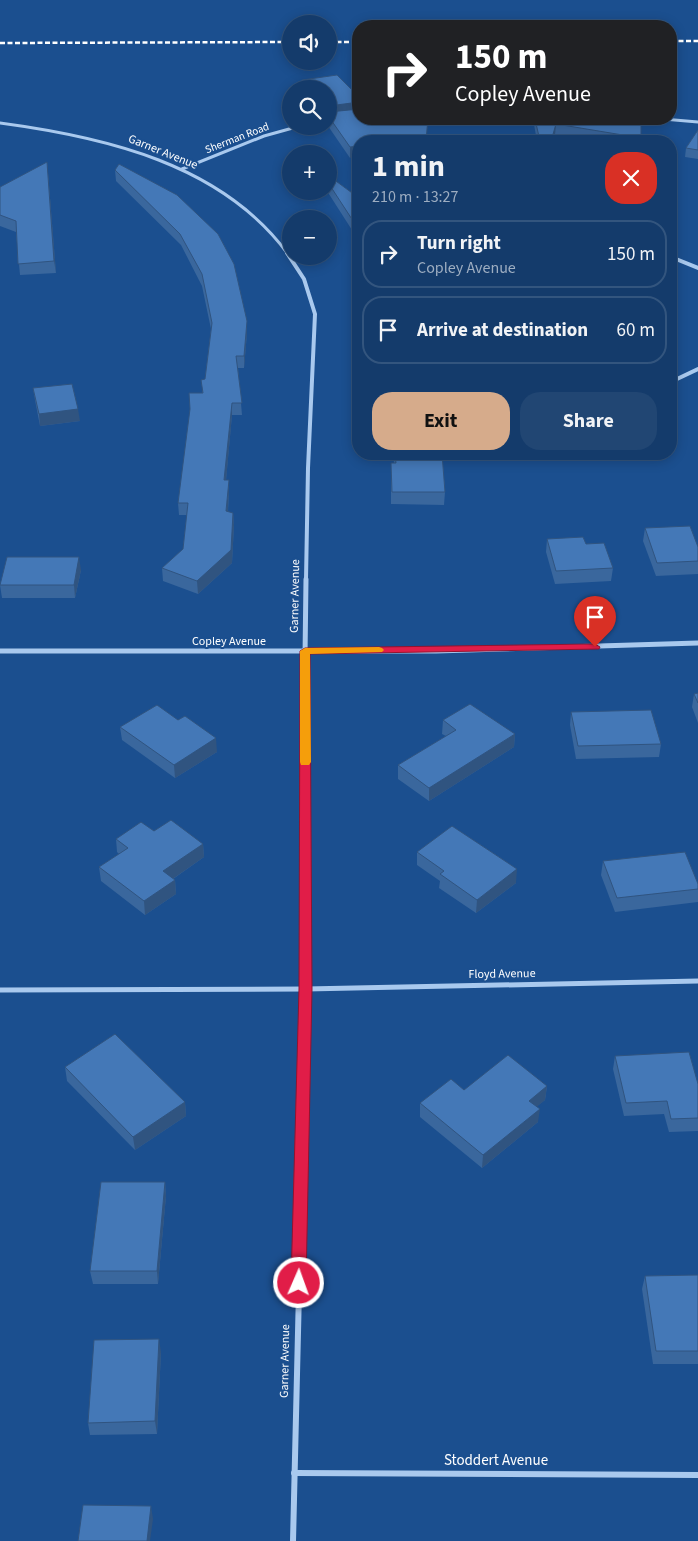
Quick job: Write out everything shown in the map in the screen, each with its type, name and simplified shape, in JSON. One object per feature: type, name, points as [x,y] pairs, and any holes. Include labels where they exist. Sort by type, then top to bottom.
[{"type":"street","points":[[677,120],[698,122]]},
{"type":"street","name":"Garner Avenue","points":[[0,122],[44,128],[145,154],[182,169],[231,198],[258,219],[281,243],[297,267],[308,289],[315,317],[309,444],[305,651],[306,989],[293,1541]]},
{"type":"street","name":"Sherman Road","points":[[182,169],[264,136],[282,131]]},
{"type":"street","points":[[677,259],[698,268]]},
{"type":"street","points":[[677,379],[698,369]]},
{"type":"street","name":"Copley Avenue","points":[[0,651],[305,651],[628,646],[698,643]]},
{"type":"street","name":"Floyd Avenue","points":[[0,990],[306,989],[698,981]]},
{"type":"street","name":"Stoddert Avenue","points":[[294,1473],[698,1475]]},
{"type":"building","points":[[337,75],[352,90],[352,103],[337,105],[337,80],[302,80]]},
{"type":"building","points":[[352,110],[352,125],[427,125],[426,135],[352,135],[352,147],[350,147],[337,128],[337,111]]},
{"type":"building","points":[[536,125],[556,125],[553,135],[539,135]]},
{"type":"building","points":[[562,125],[641,125],[641,135],[623,135]]},
{"type":"building","points":[[698,130],[698,150],[686,148]]},
{"type":"building","points":[[47,162],[54,261],[18,264],[16,221],[0,215],[0,187]]},
{"type":"building","points":[[119,164],[177,195],[218,234],[234,264],[247,321],[244,356],[236,356],[242,403],[232,403],[224,480],[229,480],[226,511],[233,513],[231,550],[197,581],[162,568],[183,549],[188,503],[178,503],[190,409],[189,393],[203,393],[201,380],[205,379],[212,323],[202,274],[180,234],[115,170]]},
{"type":"building","points":[[337,182],[352,193],[352,219],[337,196]]},
{"type":"building","points":[[72,384],[78,409],[39,414],[33,388]]},
{"type":"building","points":[[396,460],[442,460],[445,492],[392,492],[391,463],[396,463]]},
{"type":"building","points":[[690,526],[698,547],[698,561],[657,563],[645,528]]},
{"type":"building","points":[[583,537],[586,544],[604,543],[613,568],[556,571],[547,539]]},
{"type":"building","points":[[7,557],[79,557],[74,585],[0,585]]},
{"type":"building","points":[[698,693],[698,703],[694,694]]},
{"type":"building","points":[[470,704],[515,734],[429,788],[398,765],[456,730],[443,720]]},
{"type":"building","points":[[157,705],[178,720],[185,716],[216,738],[174,765],[120,727]]},
{"type":"building","points":[[651,710],[661,744],[578,746],[571,712]]},
{"type":"building","points":[[171,820],[203,844],[163,871],[175,880],[144,901],[99,867],[128,848],[116,839],[141,822],[154,831]]},
{"type":"building","points":[[452,826],[517,869],[477,900],[440,874],[444,871],[417,852]]},
{"type":"building","points":[[685,852],[698,884],[698,889],[617,898],[603,861]]},
{"type":"building","points":[[115,1034],[185,1102],[133,1137],[65,1067]]},
{"type":"building","points":[[689,1052],[698,1084],[698,1118],[671,1119],[667,1101],[626,1103],[615,1056]]},
{"type":"building","points":[[508,1055],[547,1086],[529,1101],[540,1109],[483,1155],[420,1103],[451,1079],[464,1090]]},
{"type":"building","points":[[101,1182],[165,1182],[157,1271],[90,1271]]},
{"type":"building","points":[[698,1275],[698,1351],[656,1351],[645,1276]]},
{"type":"building","points":[[159,1339],[155,1421],[88,1423],[94,1340]]},
{"type":"building","points":[[83,1505],[151,1506],[147,1541],[78,1541]]},
{"type":"railway","points":[[677,41],[698,41]]},
{"type":"railway","points":[[0,43],[282,42]]},
{"type":"railway","points":[[337,42],[352,42]]},
{"type":"slow traffic","points":[[305,762],[305,651],[379,650]]},
{"type":"route","points":[[299,1283],[306,989],[305,651],[595,647]]}]
